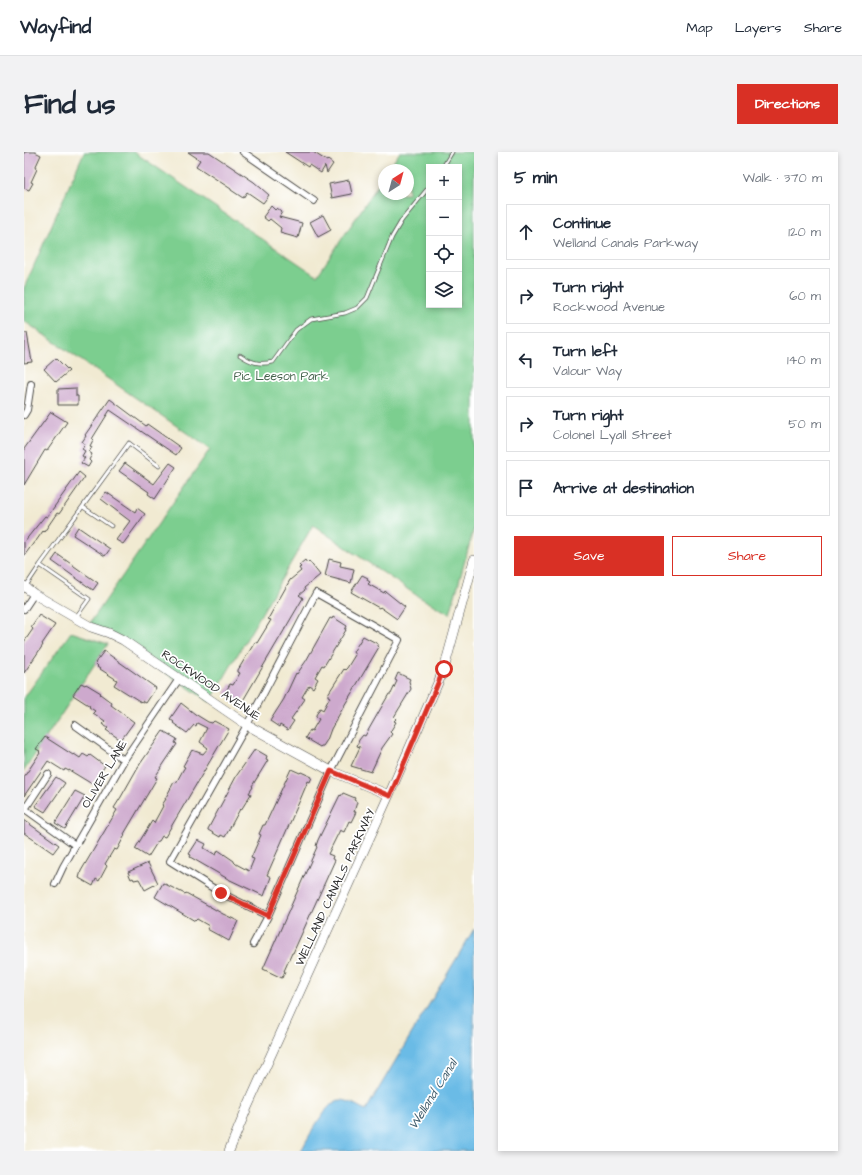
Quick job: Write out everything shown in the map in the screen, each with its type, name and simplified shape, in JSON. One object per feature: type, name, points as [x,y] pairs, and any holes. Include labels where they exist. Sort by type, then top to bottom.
[{"type":"main road","name":"WELLAND CANALS PARKWAY","points":[[229,1151],[246,1110],[390,796],[444,669],[474,560]]},
{"type":"main road","name":"ROCKWOOD AVENUE","points":[[25,587],[34,594],[92,627],[123,640],[247,725],[331,771],[390,796]]},
{"type":"street","points":[[243,152],[314,201]]},
{"type":"street","points":[[24,415],[27,410],[31,384]]},
{"type":"street","points":[[253,944],[268,916],[331,771],[399,640],[316,593],[247,725],[170,861],[221,893],[268,916]]},
{"type":"street","points":[[24,609],[34,594]]},
{"type":"street","name":"OLIVER LANE","points":[[55,884],[62,867],[124,760],[179,679]]},
{"type":"street","points":[[75,725],[124,760]]},
{"type":"street","points":[[48,774],[24,809],[75,845]]},
{"type":"lane","points":[[445,164],[452,152]]},
{"type":"lane","points":[[240,355],[248,361],[261,364],[273,362],[296,330],[311,319],[345,313],[357,308],[367,298],[392,237],[402,220],[426,191]]},
{"type":"lane","points":[[25,587],[129,443],[159,466]]},
{"type":"lane","points":[[83,507],[111,526]]},
{"type":"lane","points":[[40,565],[89,599],[76,618]]},
{"type":"green space","name":"Pic Leeson Park","points":[[84,152],[134,152],[317,276],[378,185],[378,200],[414,200],[414,164],[392,164],[400,152],[474,152],[474,528],[450,614],[419,597],[313,525],[210,702],[90,623],[210,449],[24,321],[24,288]]},
{"type":"green space","points":[[71,632],[108,644],[24,771],[24,698]]},
{"type":"water","name":"Welland Canal","points":[[474,929],[474,1151],[301,1151],[318,1121],[329,1106],[335,1102],[340,1100],[347,1101],[366,1110]]},
{"type":"building","points":[[24,152],[35,152],[41,155],[31,182],[33,183],[29,190],[24,188]]},
{"type":"building","points":[[188,152],[209,152],[254,182],[269,195],[263,203],[247,192],[243,198],[196,166],[200,160]]},
{"type":"building","points":[[285,152],[313,152],[333,164],[327,173],[325,166],[321,173],[309,165],[308,167]]},
{"type":"building","points":[[349,180],[352,194],[332,198],[329,184]]},
{"type":"building","points":[[271,206],[275,210],[277,208],[282,212],[279,217],[302,223],[298,238],[280,233],[281,228],[270,219],[268,221],[263,217]]},
{"type":"building","points":[[323,215],[331,230],[318,237],[310,222]]},
{"type":"building","points":[[24,333],[27,333],[32,362],[24,363]]},
{"type":"building","points":[[56,358],[69,371],[56,382],[44,369]]},
{"type":"building","points":[[76,388],[78,405],[58,405],[58,389]]},
{"type":"building","points":[[110,399],[146,426],[147,424],[181,448],[176,455],[110,410],[92,439],[93,440],[90,446],[92,447],[89,452],[92,454],[89,460],[91,462],[88,467],[81,463],[85,458],[82,456],[85,451],[82,449],[85,444],[82,442],[86,436],[85,435]]},
{"type":"building","points":[[51,412],[67,422],[47,451],[45,450],[24,485],[24,449]]},
{"type":"building","points":[[125,463],[154,484],[170,463],[176,467],[155,499],[148,494],[149,492],[119,471]]},
{"type":"building","points":[[79,472],[85,477],[59,514],[57,513],[44,532],[43,531],[24,556],[24,542],[45,516],[47,517]]},
{"type":"building","points":[[106,492],[135,512],[137,508],[145,514],[123,544],[116,540],[130,521],[101,499]]},
{"type":"building","points":[[78,527],[110,549],[105,556],[73,535]]},
{"type":"building","points":[[57,554],[98,583],[93,590],[52,561]]},
{"type":"building","points":[[329,559],[341,562],[340,566],[354,569],[351,583],[325,576]]},
{"type":"building","points":[[305,560],[307,563],[309,561],[320,575],[304,588],[305,590],[299,595],[303,598],[241,704],[225,693],[230,684],[233,685],[240,673],[238,670],[255,642],[257,643],[271,620],[268,619],[290,580],[301,571],[299,568],[301,567],[299,565]]},
{"type":"building","points":[[362,575],[368,578],[367,580],[370,582],[368,584],[384,593],[385,591],[405,607],[397,619],[380,607],[379,608],[351,592]]},
{"type":"building","points":[[39,615],[55,625],[24,673],[24,642],[33,629],[31,627]]},
{"type":"building","points":[[333,617],[347,626],[346,630],[324,666],[322,665],[315,677],[318,679],[313,688],[309,685],[302,697],[305,699],[291,719],[294,721],[288,730],[280,725],[279,727],[270,721],[284,699],[296,673],[297,674],[306,661],[330,618],[332,619]]},
{"type":"building","points":[[363,636],[378,644],[379,647],[331,729],[327,740],[323,746],[320,747],[305,738],[310,730],[312,731],[319,719],[316,715],[320,708],[323,710],[330,697],[328,694],[355,655],[353,652]]},
{"type":"building","points":[[104,651],[156,688],[146,703],[141,702],[114,685],[117,680],[97,667],[98,666],[95,663]]},
{"type":"building","points":[[398,673],[410,679],[411,689],[394,717],[396,719],[394,721],[396,722],[390,732],[392,734],[382,748],[371,772],[351,766],[360,747],[357,746],[359,740],[363,735],[365,736],[389,694],[391,694],[397,681],[395,680]]},
{"type":"building","points":[[81,683],[86,684],[101,693],[100,694],[112,703],[111,705],[134,722],[121,740],[106,730],[108,728],[102,724],[105,721],[93,713],[95,711],[89,707],[90,706],[73,695]]},
{"type":"building","points":[[181,703],[208,722],[212,723],[214,721],[229,729],[165,837],[162,836],[148,857],[135,849],[152,821],[154,823],[174,782],[176,783],[185,767],[183,766],[192,750],[203,754],[208,748],[200,742],[207,728],[197,723],[196,726],[194,725],[187,733],[170,719]]},
{"type":"building","points":[[163,731],[177,739],[175,743],[177,744],[155,777],[157,778],[124,834],[125,835],[117,850],[114,849],[105,864],[107,866],[99,881],[96,879],[93,886],[79,878],[81,871],[117,810],[114,808],[138,767]]},
{"type":"building","points":[[45,737],[73,755],[74,754],[80,758],[83,754],[88,757],[90,755],[105,766],[92,784],[69,770],[65,769],[64,771],[48,761],[24,796],[24,777],[40,753],[40,751],[36,749]]},
{"type":"building","points":[[255,749],[267,756],[266,759],[268,760],[252,786],[253,787],[249,793],[251,794],[241,810],[240,809],[225,837],[221,835],[220,837],[208,829],[237,775]]},
{"type":"building","points":[[291,769],[312,777],[310,782],[308,781],[267,875],[271,877],[264,896],[228,879],[190,857],[191,855],[189,854],[198,840],[206,844],[204,848],[216,855],[218,850],[236,864],[249,871],[254,859],[251,858],[261,835],[259,834],[263,825],[265,825]]},
{"type":"building","points":[[56,777],[65,783],[45,812],[35,806]]},
{"type":"building","points":[[75,791],[85,796],[65,829],[55,823]]},
{"type":"building","points":[[343,793],[355,798],[354,800],[357,802],[354,812],[356,812],[351,822],[349,821],[344,832],[340,830],[328,854],[333,856],[332,859],[335,860],[282,978],[263,969],[317,847],[318,840],[340,795],[341,796]]},
{"type":"building","points":[[24,820],[59,845],[53,853],[24,833]]},
{"type":"building","points":[[148,863],[158,883],[145,890],[139,879],[131,879],[128,872]]},
{"type":"building","points":[[163,883],[185,894],[186,893],[238,921],[229,941],[207,929],[209,926],[197,919],[195,921],[155,897]]},
{"type":"route","points":[[221,893],[268,916],[331,771],[390,796],[444,669]]}]
